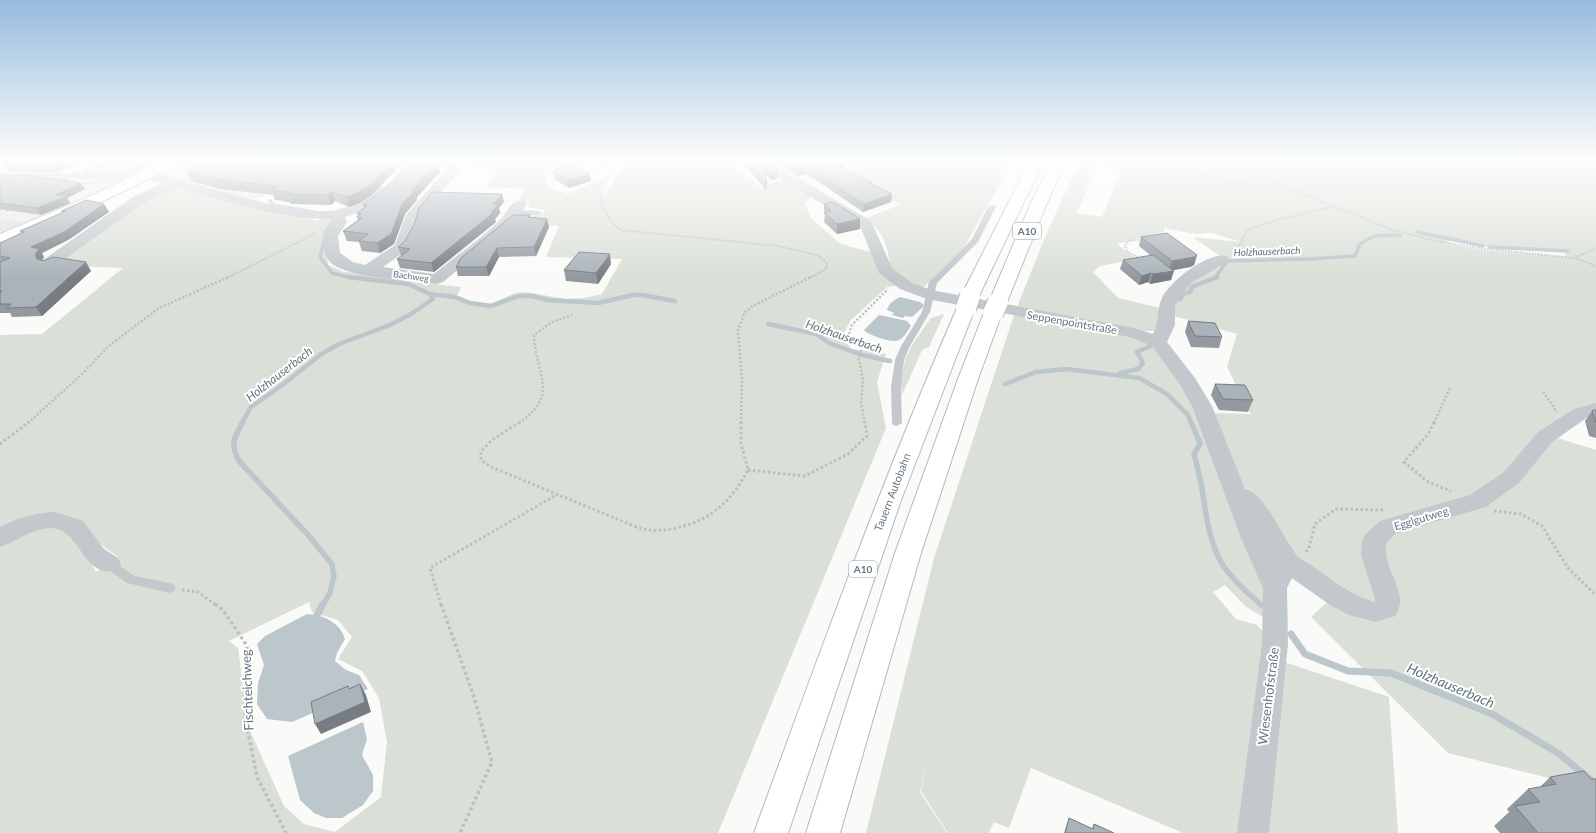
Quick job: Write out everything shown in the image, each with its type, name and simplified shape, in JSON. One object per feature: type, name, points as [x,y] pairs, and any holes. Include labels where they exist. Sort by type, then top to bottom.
[{"type":"main road","points":[[0,240],[74,209],[89,201]]},
{"type":"main road","name":"Tauern Autobahn","points":[[771,833],[874,539],[938,373],[968,302],[1016,201]]},
{"type":"main road","name":"A10","points":[[823,833],[908,553],[968,379],[1039,201]]},
{"type":"street","points":[[49,263],[137,201]]},
{"type":"street","points":[[245,201],[278,210],[313,215],[332,215],[351,211],[368,205],[373,201]]},
{"type":"street","name":"Bachweg","points":[[367,270],[389,257],[402,247],[413,215],[426,201]]},
{"type":"street","name":"Seppenpointstraße","points":[[828,201],[866,224],[885,270],[906,286],[929,294],[1134,333],[1158,342]]},
{"type":"street","name":"Bachweg","points":[[332,215],[339,218],[340,222],[331,236],[332,254],[337,260],[348,266],[367,270],[437,280],[506,223],[518,208]]},
{"type":"street","points":[[1221,259],[1190,276],[1176,288],[1167,306],[1166,324],[1158,342],[1188,382],[1202,406],[1253,538],[1275,588]]},
{"type":"street","name":"Egglgutweg","points":[[1233,486],[1255,509],[1291,564],[1339,598],[1358,608],[1376,612],[1386,609],[1388,599],[1372,555],[1374,540],[1388,527],[1483,506],[1512,478],[1545,437],[1581,413],[1596,409]]},
{"type":"street","points":[[0,538],[18,528],[55,520],[75,527],[96,555],[108,564]]},
{"type":"street","name":"Wiesenhofstraße","points":[[1253,833],[1275,644],[1275,588],[1291,564]]},
{"type":"lane","points":[[897,423],[896,394],[898,370],[902,353],[929,305],[930,288],[975,240],[992,207]]},
{"type":"lane","points":[[518,208],[539,213]]},
{"type":"lane","points":[[108,564],[131,580],[170,588]]},
{"type":"path","points":[[572,315],[557,319],[544,326],[534,335],[534,342],[537,350],[544,392],[538,406],[523,420],[490,441],[481,451],[482,460],[492,467],[634,526],[653,532],[694,525],[718,510],[731,498],[748,470],[741,443],[742,379],[738,330],[741,320],[745,312],[753,306],[824,271],[827,263],[817,255],[778,246],[620,230],[605,212],[603,201]]},
{"type":"path","points":[[1321,201],[1390,229],[1427,239],[1470,247],[1574,258],[1596,266]]},
{"type":"path","points":[[1221,259],[1236,253],[1248,230],[1277,220],[1334,206]]},
{"type":"path","points":[[0,444],[36,417],[80,376],[109,346],[159,308],[257,264],[321,230],[326,225],[323,221],[313,215]]},
{"type":"path","points":[[1146,262],[1127,251],[1125,245],[1128,241],[1141,238],[1148,239]]},
{"type":"path","points":[[1574,258],[1596,248]]},
{"type":"path","points":[[748,470],[805,476],[848,454],[867,436],[861,402],[863,381],[859,359],[861,351],[860,347],[848,337],[852,325],[889,289],[906,286]]},
{"type":"path","points":[[1450,388],[1429,433],[1404,462],[1428,482],[1483,506],[1521,514],[1542,526],[1568,568],[1596,595]]},
{"type":"path","points":[[1543,392],[1552,406],[1567,422]]},
{"type":"path","points":[[460,833],[492,762],[474,697],[447,623],[430,568],[558,494]]},
{"type":"path","points":[[1291,564],[1309,548],[1315,524],[1336,509],[1385,510]]},
{"type":"path","name":"Fischteichweg","points":[[170,588],[198,592],[223,610],[247,646],[246,722],[257,777],[286,833]]},
{"type":"shaded area","points":[[11,201],[80,201],[66,207],[50,211],[48,217],[23,228],[0,219],[0,206]]},
{"type":"shaded area","points":[[80,201],[85,201],[48,217],[50,211],[59,207],[66,207]]},
{"type":"shaded area","points":[[139,201],[232,201],[274,212],[307,217],[316,221],[326,217],[333,221],[335,224],[328,234],[326,243],[328,265],[344,272],[369,273],[413,282],[461,287],[456,299],[486,306],[515,293],[526,292],[565,299],[584,298],[602,294],[622,259],[546,257],[559,226],[511,222],[543,214],[546,210],[528,207],[530,201],[529,201],[807,201],[805,204],[811,218],[838,242],[875,253],[882,271],[900,285],[887,287],[850,321],[842,338],[852,349],[886,354],[877,382],[886,428],[718,833],[0,833],[0,541],[15,533],[43,525],[65,529],[85,551],[96,572],[118,557],[88,534],[77,521],[62,515],[34,518],[0,533],[0,335],[42,334],[123,268],[79,266],[55,262]],"holes":[[[309,602],[312,612],[338,620],[352,637],[338,659],[362,671],[379,698],[387,742],[381,797],[335,832],[304,824],[284,806],[246,722],[238,648],[229,641]]]},
{"type":"shaded area","points":[[892,201],[990,201],[964,247],[923,288],[909,283],[890,267],[884,240],[872,223],[866,218],[900,205]]},
{"type":"shaded area","points":[[1061,201],[1082,201],[1077,213],[1102,217],[1109,201],[1596,201],[1596,403],[1571,411],[1561,419],[1574,426],[1558,438],[1596,450],[1596,796],[1589,788],[1448,753],[1311,617],[1339,591],[1301,563],[1238,478],[1213,413],[1251,414],[1227,367],[1237,334],[1174,316],[1176,298],[1181,289],[1228,259],[1220,256],[1193,237],[1241,242],[1212,233],[1196,234],[1164,228],[1164,232],[1117,244],[1136,259],[1100,266],[1093,272],[1118,298],[1164,309],[1156,331],[1140,331],[1017,307]],"holes":[[[1454,239],[1491,248],[1490,246],[1565,250],[1566,257],[1473,249],[1445,243]]]},
{"type":"shaded area","points":[[0,219],[23,222],[24,225],[0,237]]},
{"type":"shaded area","points":[[900,297],[920,302],[923,304],[923,307],[912,317],[905,316],[903,318],[892,315],[894,313],[887,310],[892,302]]},
{"type":"shaded area","points":[[944,314],[929,347],[922,350],[902,395],[901,383],[905,360],[912,345],[931,318]]},
{"type":"shaded area","points":[[879,315],[907,321],[911,326],[901,339],[896,341],[881,338],[866,332],[864,330]]},
{"type":"shaded area","points":[[1014,315],[1045,321],[1043,325],[1038,325],[1045,326],[1047,321],[1127,335],[1151,342],[1188,387],[1270,596],[1268,620],[1245,606],[1225,585],[1213,592],[1236,619],[1257,625],[1266,635],[1244,833],[1183,833],[1031,768],[1009,828],[994,822],[989,833],[948,833],[921,791],[928,758],[920,792],[947,833],[866,833],[934,558]]},
{"type":"shaded area","points":[[307,614],[330,620],[339,628],[345,639],[337,653],[335,661],[346,670],[359,675],[368,689],[292,722],[267,719],[257,704],[258,683],[264,665],[257,644],[265,636]]},
{"type":"shaded area","points":[[1281,661],[1389,697],[1398,833],[1264,833]]},
{"type":"shaded area","points":[[363,722],[367,739],[362,755],[373,775],[373,791],[363,805],[342,818],[326,818],[314,813],[300,800],[288,756]]},
{"type":"building","points":[[0,201],[55,201],[37,208],[0,203]]},
{"type":"building","points":[[84,201],[104,204],[64,232],[31,247],[39,249],[35,255],[37,259],[43,261],[53,257],[86,262],[36,307],[7,308],[11,304],[0,304],[0,293],[2,291],[0,291],[0,262],[10,258],[0,256],[0,243],[24,232],[20,231],[66,211],[61,211]]},
{"type":"building","points":[[368,201],[405,201],[402,204],[391,234],[377,243],[359,241],[368,234],[343,231],[362,218],[357,217],[361,214],[357,213],[367,206],[363,204]]},
{"type":"building","points":[[425,201],[496,201],[493,204],[498,204],[491,213],[493,213],[431,263],[397,259],[410,249],[398,247],[405,241],[414,225],[419,208]]},
{"type":"building","points":[[859,201],[873,201],[864,204]]},
{"type":"building","points":[[833,202],[860,219],[837,224],[825,213],[831,211],[824,204]]},
{"type":"building","points":[[513,215],[530,215],[528,217],[547,219],[534,247],[497,248],[486,267],[456,267],[461,258]]},
{"type":"building","points":[[1167,233],[1197,255],[1194,257],[1172,261],[1141,237]]},
{"type":"building","points":[[579,252],[610,254],[596,273],[564,270]]},
{"type":"building","points":[[1153,255],[1174,271],[1151,273],[1142,276],[1123,260]]},
{"type":"building","points":[[1188,321],[1215,323],[1222,337],[1195,336]]},
{"type":"building","points":[[1215,384],[1245,385],[1253,400],[1223,399]]},
{"type":"building","points":[[1596,410],[1596,423],[1592,411]]},
{"type":"building","points":[[360,684],[365,702],[315,724],[311,702],[348,686],[349,689]]},
{"type":"building","points":[[1584,771],[1591,779],[1596,779],[1596,833],[1538,833],[1515,806],[1540,802],[1528,789],[1556,784],[1550,777]]},
{"type":"building","points":[[1069,818],[1093,829],[1094,824],[1114,833],[1065,833]]},
{"type":"waterway","name":"Holzhauserbach","points":[[270,201],[273,205],[314,212]]},
{"type":"waterway","name":"Holzhauserbach","points":[[332,222],[326,231],[320,257],[332,273],[348,277]]},
{"type":"waterway","name":"Holzhauserbach","points":[[1417,232],[1483,246]]},
{"type":"waterway","name":"Holzhauserbach","points":[[1215,278],[1227,261],[1310,259],[1355,256],[1360,244],[1374,236],[1400,235]]},
{"type":"waterway","name":"Holzhauserbach","points":[[1490,247],[1568,251]]},
{"type":"waterway","name":"Holzhauserbach","points":[[348,277],[408,284],[430,294]]},
{"type":"waterway","name":"Holzhauserbach","points":[[348,277],[352,278]]},
{"type":"waterway","name":"Holzhauserbach","points":[[1175,300],[1181,298],[1182,294],[1190,292],[1192,287],[1215,278]]},
{"type":"waterway","name":"Holzhauserbach","points":[[242,423],[251,407],[285,383],[320,355],[339,344],[390,325],[411,314],[433,299],[430,294]]},
{"type":"waterway","name":"Holzhauserbach","points":[[430,294],[455,297],[470,303],[491,306],[519,296],[532,296],[548,300],[598,303],[633,295],[642,295],[675,301]]},
{"type":"waterway","name":"Holzhauserbach","points":[[768,324],[816,334],[829,343],[862,355],[890,361]]},
{"type":"waterway","name":"Holzhauserbach","points":[[1120,373],[1138,369],[1143,363],[1137,352],[1151,346]]},
{"type":"waterway","name":"Holzhauserbach","points":[[1005,384],[1036,372],[1066,369],[1139,378],[1167,394],[1188,415],[1191,423]]},
{"type":"waterway","name":"Holzhauserbach","points":[[243,422],[234,441],[236,455],[239,461],[308,535],[332,564],[334,576],[330,593],[323,605]]},
{"type":"waterway","name":"Holzhauserbach","points":[[1191,422],[1200,443],[1194,455],[1215,550],[1229,574],[1261,605]]},
{"type":"waterway","name":"Holzhauserbach","points":[[317,615],[323,604]]},
{"type":"waterway","name":"Holzhauserbach","points":[[1291,634],[1305,654],[1348,671],[1391,673],[1492,714],[1558,753],[1596,784]]},
{"type":"railway","points":[[0,213],[16,206]]}]
